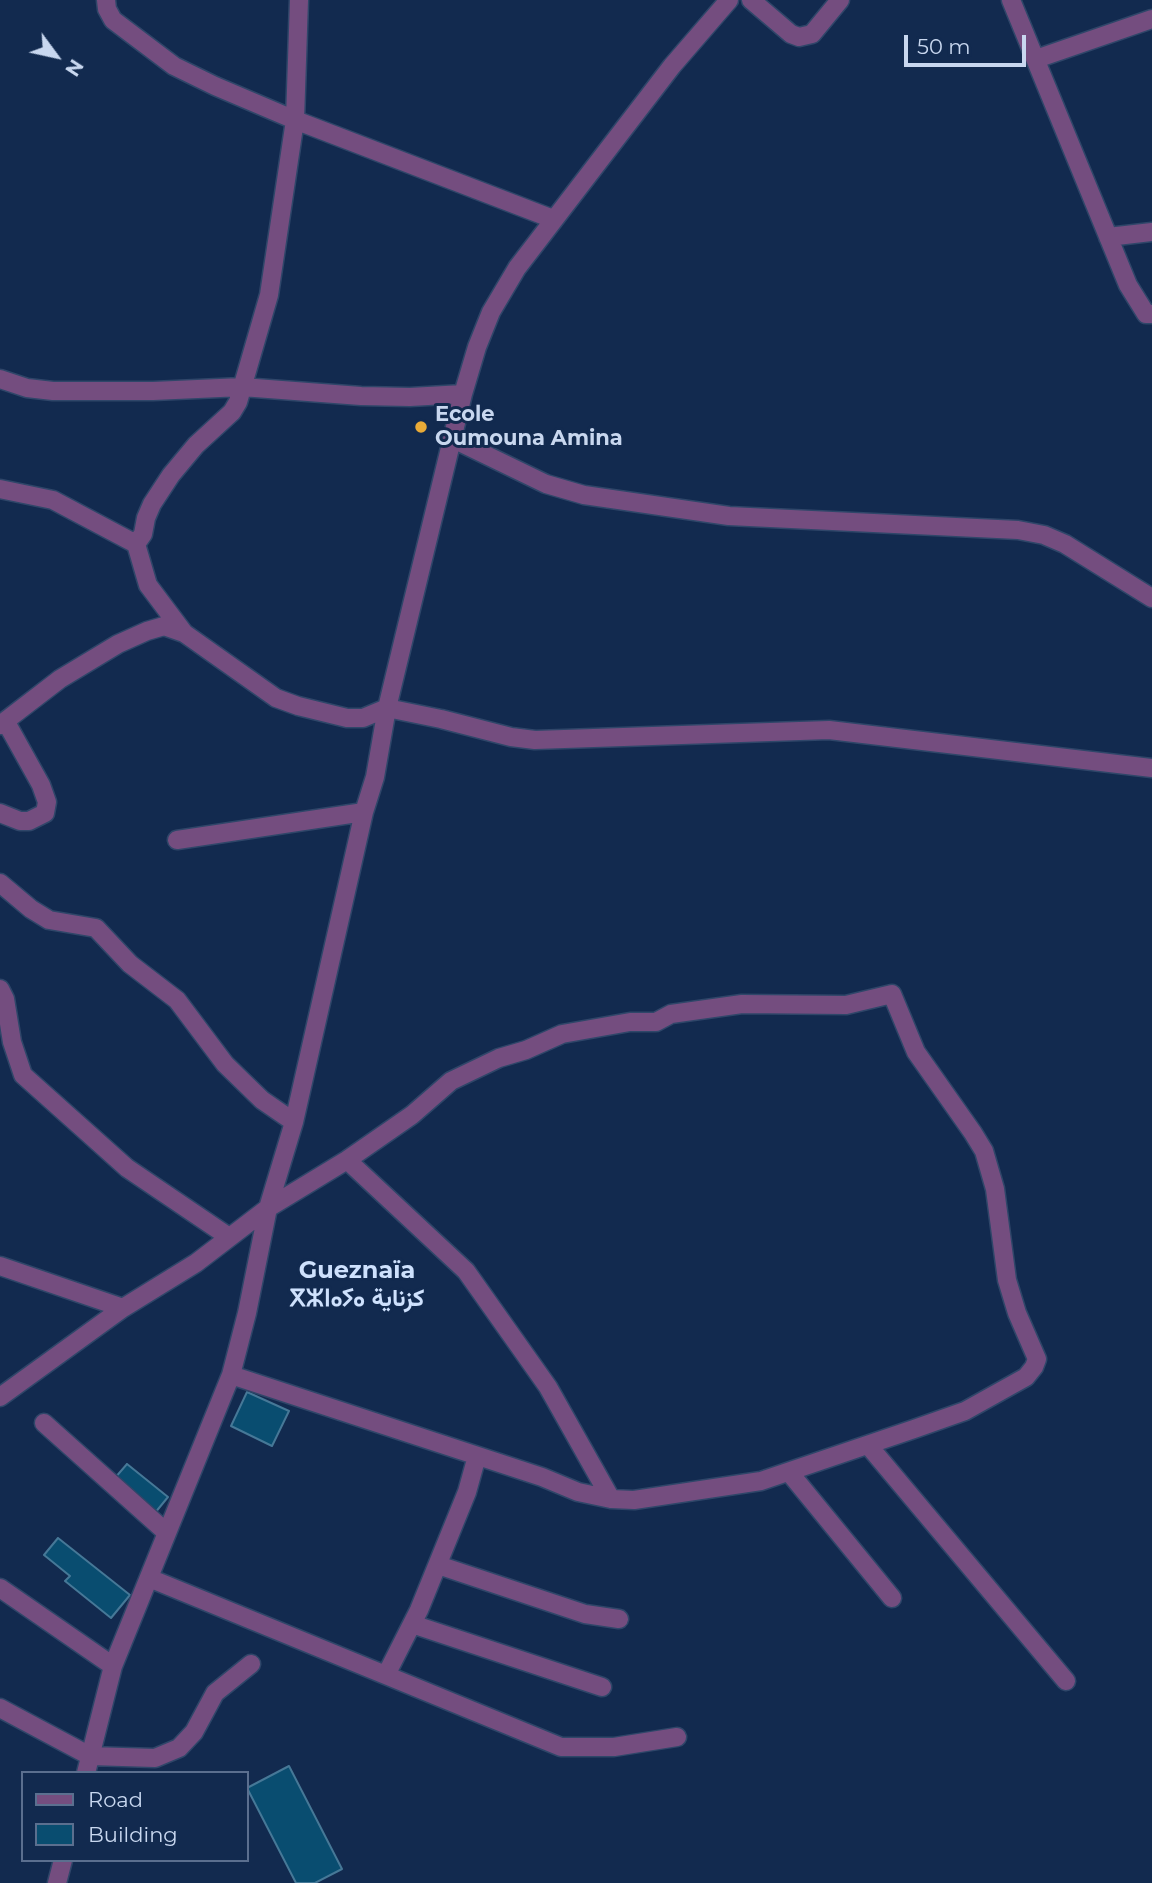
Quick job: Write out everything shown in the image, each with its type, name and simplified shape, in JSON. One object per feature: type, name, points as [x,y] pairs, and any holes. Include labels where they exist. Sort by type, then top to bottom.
[{"type":"street","points":[[106,0],[113,20],[174,66],[295,120],[553,219]]},
{"type":"street","points":[[136,544],[143,534],[152,504],[171,475],[238,402],[269,295],[295,120],[299,0]]},
{"type":"street","points":[[88,1765],[113,1666],[231,1375],[247,1313],[268,1208],[294,1122],[374,777],[387,708],[477,346],[491,312],[517,268],[672,66],[729,0]]},
{"type":"street","points":[[751,0],[791,34],[799,37],[812,34],[840,0]]},
{"type":"street","points":[[1010,0],[1137,303],[1146,314],[1152,314]]},
{"type":"street","points":[[1036,59],[1152,19]]},
{"type":"street","points":[[1108,237],[1152,232]]},
{"type":"street","points":[[0,379],[27,388],[53,391],[153,391],[242,387],[361,396],[463,394]]},
{"type":"street","points":[[453,439],[546,484],[584,495],[729,516],[1018,530],[1044,535],[1065,544],[1152,598]]},
{"type":"street","points":[[0,489],[53,500],[136,544],[148,585],[184,633]]},
{"type":"street","points":[[0,813],[20,821],[29,821],[45,813],[47,803],[41,785],[3,723],[60,679],[118,644],[164,626],[184,633],[276,698],[348,718],[363,718],[387,708],[511,737],[535,740],[829,730],[1152,768]]},
{"type":"street","points":[[177,840],[364,812]]},
{"type":"street","points":[[0,883],[48,920],[96,928],[130,964],[177,1000],[225,1064],[262,1100],[294,1122]]},
{"type":"street","points":[[0,989],[5,999],[12,1042],[23,1075],[127,1168],[229,1237]]},
{"type":"street","points":[[0,1397],[123,1308],[196,1262],[268,1208],[347,1160],[412,1115],[451,1081],[499,1058],[526,1050],[562,1034],[630,1022],[656,1022],[671,1014],[742,1004],[846,1005],[892,993],[916,1052],[984,1152],[995,1189],[1007,1280],[1017,1313],[1037,1359],[1026,1377],[965,1411],[868,1445],[761,1481],[634,1500],[611,1499],[578,1492],[231,1375]]},
{"type":"street","points":[[347,1160],[466,1271],[548,1387],[611,1499]]},
{"type":"street","points":[[0,1266],[123,1308]]},
{"type":"street","points":[[44,1423],[167,1533]]},
{"type":"street","points":[[868,1445],[1066,1681]]},
{"type":"street","points":[[386,1675],[438,1565],[467,1492],[477,1456]]},
{"type":"street","points":[[789,1472],[892,1598]]},
{"type":"street","points":[[438,1565],[585,1614],[619,1619]]},
{"type":"street","points":[[149,1578],[561,1747],[614,1747],[677,1737]]},
{"type":"street","points":[[0,1588],[113,1666]]},
{"type":"street","points":[[412,1624],[602,1687]]},
{"type":"street","points":[[0,1708],[88,1765],[155,1758],[179,1748],[194,1732],[215,1693],[251,1664]]},
{"type":"street","points":[[57,1883],[62,1862]]},
{"type":"building","points":[[247,1392],[289,1411],[272,1446],[231,1426]]},
{"type":"building","points":[[127,1464],[168,1497],[150,1519],[108,1486]]},
{"type":"building","points":[[58,1538],[130,1595],[111,1618],[65,1581],[70,1576],[44,1555]]},
{"type":"building","points":[[289,1766],[342,1869],[315,1883],[296,1883],[248,1787]]},
{"type":"place","name":"Ecole Oumouna Amina","points":[[421,427]]},
{"type":"district","name":"Gueznaïa ⴳⵣⵏⴰⵢⴰ كزناية","points":[[357,1285]]}]
